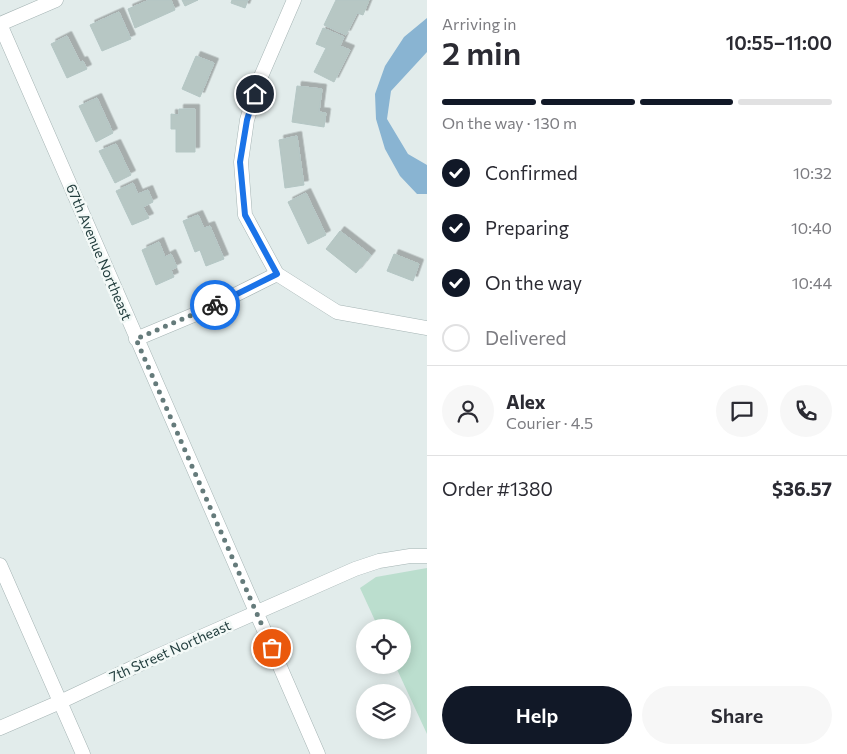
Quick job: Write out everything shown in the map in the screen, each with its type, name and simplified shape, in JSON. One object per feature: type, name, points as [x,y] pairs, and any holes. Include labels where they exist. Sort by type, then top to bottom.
[{"type":"street","points":[[0,24],[56,0]]},
{"type":"street","points":[[294,0],[259,81],[247,120],[240,162],[245,215],[277,274],[337,312],[427,328]]},
{"type":"street","name":"67th Avenue Northeast","points":[[0,24],[318,754]]},
{"type":"street","points":[[136,339],[203,311],[277,274]]},
{"type":"street","name":"7th Street Northeast","points":[[0,728],[363,566],[379,561],[410,556],[427,556]]},
{"type":"street","points":[[0,565],[83,754]]},
{"type":"green space","points":[[427,568],[427,734],[411,700],[411,684],[404,684],[399,674],[411,674],[411,619],[374,619],[360,588],[376,577]]},
{"type":"water","points":[[427,18],[427,52],[391,91],[387,119],[408,154],[427,165],[427,194],[417,194],[400,176],[385,149],[376,119],[375,94],[385,66],[404,37]]},
{"type":"building","points":[[149,0],[171,0],[175,10],[135,28],[128,9]]},
{"type":"building","points":[[182,0],[198,0],[185,6]]},
{"type":"building","points":[[232,0],[248,0],[245,8],[231,3]]},
{"type":"building","points":[[336,0],[369,0],[363,15],[357,13],[346,35],[324,25]]},
{"type":"building","points":[[119,12],[131,39],[102,51],[90,25]]},
{"type":"building","points":[[323,28],[344,37],[340,46],[350,50],[334,82],[314,72],[326,48],[316,44]]},
{"type":"building","points":[[67,36],[80,62],[83,61],[87,69],[67,78],[51,44]]},
{"type":"building","points":[[196,56],[214,63],[200,97],[182,89]]},
{"type":"building","points":[[297,86],[322,89],[319,112],[326,113],[324,127],[292,122]]},
{"type":"building","points":[[97,98],[113,133],[96,142],[79,106]]},
{"type":"building","points":[[179,109],[195,109],[195,152],[176,152],[176,129],[171,129],[171,114],[179,115]]},
{"type":"building","points":[[297,136],[304,185],[285,188],[279,140]]},
{"type":"building","points":[[116,144],[131,175],[115,183],[99,151]]},
{"type":"building","points":[[133,183],[138,194],[148,190],[153,202],[143,207],[149,218],[132,225],[116,191]]},
{"type":"building","points":[[306,193],[326,235],[308,244],[288,202]]},
{"type":"building","points":[[198,215],[204,228],[210,226],[224,259],[206,266],[200,250],[195,252],[183,221]]},
{"type":"building","points":[[340,231],[371,255],[356,273],[326,249]]},
{"type":"building","points":[[159,242],[165,257],[171,254],[177,267],[171,270],[174,277],[156,285],[142,250]]},
{"type":"building","points":[[394,254],[419,264],[413,281],[387,271]]},
{"type":"way so far","points":[[215,305],[136,339],[272,648]]},
{"type":"route","points":[[215,305],[277,274],[245,215],[240,162],[247,120],[255,94]]}]
